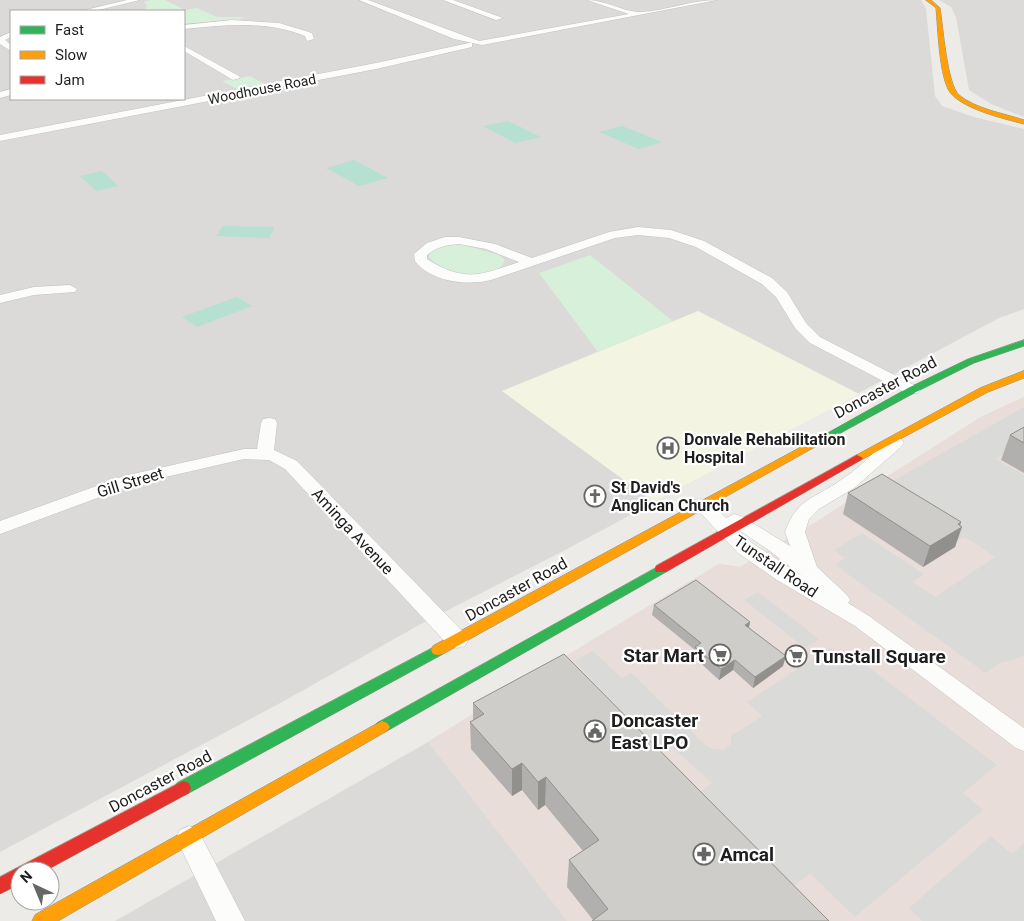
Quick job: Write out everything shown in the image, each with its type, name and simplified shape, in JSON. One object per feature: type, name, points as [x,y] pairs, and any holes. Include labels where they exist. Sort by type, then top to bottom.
[{"type":"main road","points":[[928,0],[938,8],[948,79],[952,90],[977,108],[1024,122]]},
{"type":"main road","name":"Doncaster Road","points":[[47,861],[456,640],[912,390],[971,361],[1024,343]]},
{"type":"main road","points":[[41,921],[914,426],[984,390],[1024,374]]},
{"type":"street","points":[[363,0],[477,44]]},
{"type":"street","points":[[446,0],[499,18]]},
{"type":"street","points":[[590,0],[638,14]]},
{"type":"street","name":"Woodhouse Road","points":[[0,138],[188,104],[477,44],[714,0]]},
{"type":"street","points":[[90,10],[134,1],[134,9]]},
{"type":"street","points":[[251,23],[263,12]]},
{"type":"street","points":[[185,27],[251,23],[286,25],[309,35],[310,39]]},
{"type":"street","points":[[10,35],[0,40],[10,48]]},
{"type":"street","points":[[185,49],[236,78]]},
{"type":"street","points":[[532,262],[473,242],[460,240],[428,247],[420,254],[420,258],[441,274],[465,280],[486,278],[532,262],[601,238],[626,232],[650,231],[682,238],[732,262],[776,288],[800,325],[815,340],[912,390]]},
{"type":"street","points":[[0,299],[34,291],[70,289]]},
{"type":"street","points":[[265,454],[269,423]]},
{"type":"street","name":"Tunstall Road","points":[[807,568],[795,532],[798,521],[803,513],[812,505],[848,484],[914,426]]},
{"type":"street","name":"Gill Street","points":[[0,528],[130,480],[244,454],[265,454]]},
{"type":"street","name":"Aminga Avenue","points":[[265,454],[280,457],[290,465],[456,640]]},
{"type":"street","name":"Tunstall Road","points":[[701,504],[734,528],[767,538],[807,568],[862,621]]},
{"type":"street","name":"Tunstall Road","points":[[734,528],[745,548],[862,621],[1024,741]]},
{"type":"street","points":[[189,838],[231,921]]},
{"type":"shaded area","points":[[0,0],[921,0],[926,9],[935,96],[942,106],[974,117],[1024,129],[1024,309],[999,318],[567,549],[419,625],[284,701],[0,852]]},
{"type":"shaded area","points":[[939,0],[1024,0],[1024,117],[991,104],[969,90],[956,17],[951,7]]},
{"type":"shaded area","name":"Donvale Rehabilitation Hospital","points":[[698,311],[859,394],[654,502],[502,391]]},
{"type":"shaded area","name":"Tunstall Square","points":[[1024,397],[1024,921],[115,921],[428,742],[719,564],[740,567],[819,520],[981,417]]},
{"type":"shaded area","name":"Tunstall Square","points":[[1024,397],[1024,921],[567,921],[428,742],[719,564],[740,567],[819,520],[981,417]]},
{"type":"shaded area","points":[[1024,407],[1024,441],[995,459],[1024,475],[1024,656],[998,664],[986,673],[835,565],[845,558],[834,550],[862,533],[924,574],[913,582],[935,597],[995,557],[965,537],[955,542],[884,486]]},
{"type":"shaded area","points":[[758,592],[819,639],[805,648],[744,600]]},
{"type":"shaded area","points":[[830,648],[847,660],[854,656],[997,765],[963,793],[983,810],[855,917],[810,873],[792,887],[699,793],[712,783],[670,745],[661,751],[574,661],[593,651],[622,678],[632,673],[703,743],[712,749],[723,750],[731,744],[731,736],[762,716],[747,702]]},
{"type":"shaded area","points":[[991,836],[1012,854],[1024,843],[1024,921],[922,921],[909,908]]},
{"type":"green space","points":[[165,0],[185,10],[145,10],[147,5],[144,2]]},
{"type":"green space","points":[[197,8],[217,17],[245,17],[238,20],[185,24],[185,10]]},
{"type":"green space","points":[[250,76],[265,84],[237,89],[222,81]]},
{"type":"green space","points":[[508,121],[541,137],[515,143],[483,126]]},
{"type":"green space","points":[[622,126],[662,142],[639,149],[599,132]]},
{"type":"green space","points":[[354,160],[388,178],[359,186],[326,168]]},
{"type":"green space","points":[[102,171],[118,186],[96,191],[80,176]]},
{"type":"green space","points":[[223,226],[275,227],[269,238],[216,236]]},
{"type":"green space","points":[[460,244],[499,255],[504,259],[504,262],[493,271],[464,275],[449,272],[429,257],[430,252],[437,248]]},
{"type":"green space","points":[[590,255],[673,321],[598,352],[539,273]]},
{"type":"green space","points":[[237,297],[252,306],[197,327],[182,317]]},
{"type":"building","points":[[1024,427],[1024,443],[1010,435]]},
{"type":"building","points":[[882,474],[961,522],[958,524],[962,527],[930,546],[848,493]]},
{"type":"building","points":[[696,580],[750,622],[745,625],[786,656],[755,677],[735,660],[721,669],[695,647],[701,643],[654,605]]},
{"type":"building","points":[[564,654],[829,921],[592,921],[608,909],[569,860],[599,840],[546,777],[538,782],[522,763],[512,769],[470,722],[484,714],[473,703]]},
{"type":"traffic: fast","points":[[820,440],[912,390],[971,361],[1024,343]]},
{"type":"traffic: fast","points":[[382,727],[661,569]]},
{"type":"traffic: fast","points":[[183,788],[438,650]]},
{"type":"traffic: slow","points":[[928,0],[938,8],[945,64],[951,89],[957,96],[974,106],[1024,122]]},
{"type":"traffic: slow","points":[[857,458],[984,390],[1024,374]]},
{"type":"traffic: slow","points":[[438,650],[820,440]]},
{"type":"traffic: slow","points":[[41,921],[382,727]]},
{"type":"traffic: jam","points":[[661,569],[857,458]]},
{"type":"traffic: jam","points":[[47,861],[183,788]]},
{"type":"traffic: jam","points":[[0,886],[10,880]]},
{"type":"place","name":"Donvale Rehabilitation Hospital","points":[[668,448]]},
{"type":"place","name":"St David's Anglican Church","points":[[595,496]]},
{"type":"place","name":"Star Mart","points":[[720,655]]},
{"type":"place","name":"Tunstall Square","points":[[796,656]]},
{"type":"place","name":"Doncaster East LPO","points":[[595,731]]},
{"type":"place","name":"Amcal","points":[[704,854]]}]
